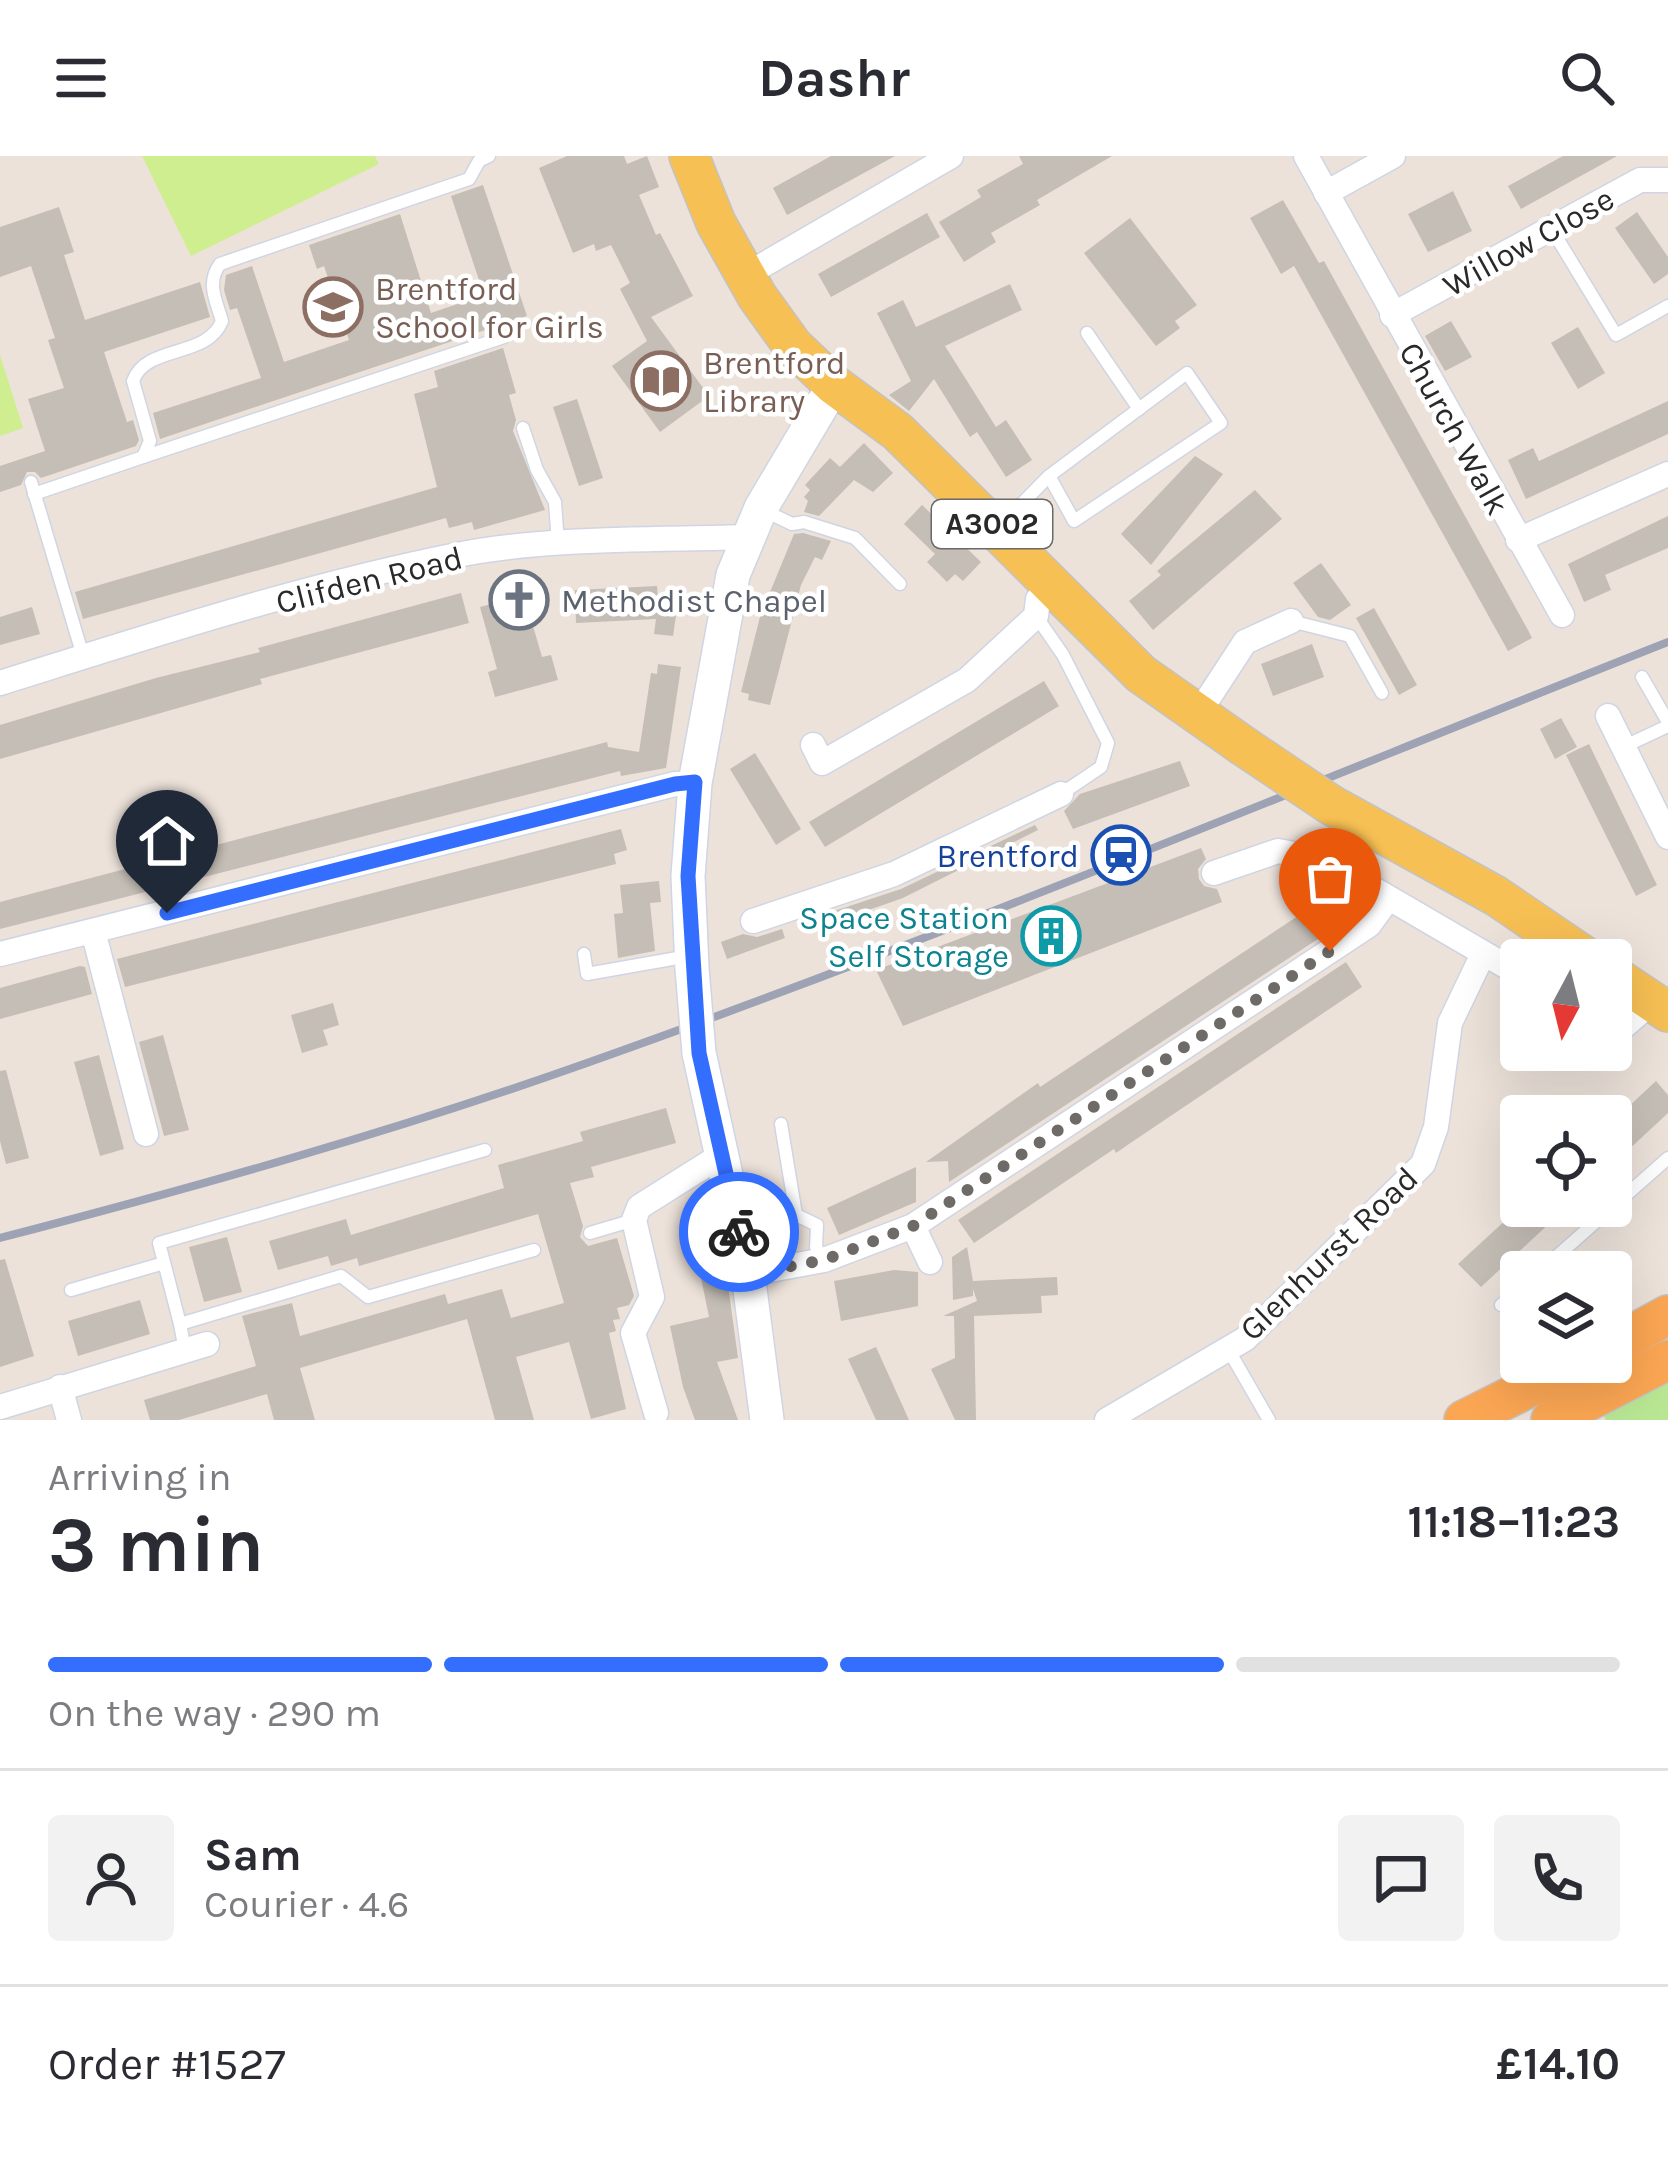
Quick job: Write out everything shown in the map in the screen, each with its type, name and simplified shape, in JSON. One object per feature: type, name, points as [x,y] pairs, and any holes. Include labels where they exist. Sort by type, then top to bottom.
[{"type":"highway","points":[[1632,1335],[1668,1315]]},
{"type":"highway","points":[[1464,1420],[1571,1396],[1668,1360]]},
{"type":"main road","name":"A3002","points":[[689,156],[716,223],[757,296],[794,346],[834,385],[898,432],[998,529],[1044,600],[1331,806],[1496,896],[1559,939]]},
{"type":"main road","points":[[767,1420],[748,1274],[699,1053],[688,876],[695,782],[733,575],[754,523],[834,385]]},
{"type":"main road","points":[[1632,988],[1660,1007]]},
{"type":"street","points":[[746,275],[951,156]]},
{"type":"street","name":"Church Walk","points":[[1306,156],[1562,615]]},
{"type":"street","points":[[1326,193],[1394,156]]},
{"type":"street","name":"Willow Close","points":[[1392,315],[1640,180],[1668,180]]},
{"type":"street","points":[[1518,540],[1668,474]]},
{"type":"street","name":"Clifden Road","points":[[0,682],[305,592],[460,554],[754,523]]},
{"type":"street","points":[[813,745],[822,763],[967,680],[1044,600]]},
{"type":"street","points":[[1198,714],[1245,641],[1291,621]]},
{"type":"street","points":[[1608,716],[1668,837]]},
{"type":"street","points":[[0,954],[695,782]]},
{"type":"street","points":[[753,921],[894,874],[1061,794]]},
{"type":"street","points":[[1214,873],[1278,850],[1324,860],[1500,963]]},
{"type":"street","points":[[748,1274],[824,1260],[913,1226],[1370,925],[1388,899]]},
{"type":"street","points":[[93,932],[146,1134]]},
{"type":"street","name":"Glenhurst Road","points":[[1107,1420],[1245,1339],[1423,1164],[1436,1127],[1450,1023],[1483,954]]},
{"type":"street","points":[[1632,1022],[1660,1007]]},
{"type":"street","points":[[656,1412],[633,1333],[652,1297],[634,1220],[639,1207],[720,1156]]},
{"type":"street","points":[[913,1226],[929,1262]]},
{"type":"street","points":[[0,1407],[196,1347]]},
{"type":"street","points":[[60,1387],[69,1420]]},
{"type":"lane","points":[[143,457],[150,441],[133,381],[136,372],[154,360],[207,342],[218,332],[223,321],[211,286],[220,264],[469,178],[482,158]]},
{"type":"lane","points":[[1550,227],[1616,335],[1668,307]]},
{"type":"lane","points":[[1087,333],[1139,409]]},
{"type":"lane","points":[[83,657],[32,488],[143,457],[504,337]]},
{"type":"lane","points":[[998,529],[1049,476],[1187,373],[1221,423],[1074,521],[1049,476]]},
{"type":"lane","points":[[524,428],[537,470],[555,502],[558,545]]},
{"type":"lane","points":[[754,523],[804,522],[855,538],[900,584]]},
{"type":"lane","points":[[1044,600],[1063,655],[1108,743],[1101,766],[1061,794]]},
{"type":"lane","points":[[1291,621],[1350,636],[1382,693]]},
{"type":"lane","points":[[1623,747],[1668,724],[1642,677]]},
{"type":"lane","points":[[584,954],[587,974],[691,962]]},
{"type":"lane","points":[[781,1124],[796,1215],[817,1225],[815,1246],[824,1260]]},
{"type":"lane","points":[[196,1347],[180,1324],[159,1243],[485,1150]]},
{"type":"lane","points":[[1563,1251],[1668,1158]]},
{"type":"lane","points":[[590,1233],[634,1220]]},
{"type":"lane","points":[[180,1324],[341,1276],[368,1297],[534,1250]]},
{"type":"lane","points":[[71,1290],[164,1263]]},
{"type":"lane","points":[[1227,1348],[1269,1420]]},
{"type":"green space","points":[[142,156],[375,156],[379,164],[191,256]]},
{"type":"green space","points":[[0,355],[23,428],[0,436]]},
{"type":"green space","points":[[1668,1383],[1668,1420],[1606,1420],[1604,1416]]},
{"type":"building","points":[[567,156],[624,156],[627,164],[647,156],[659,187],[639,195],[656,235],[660,233],[693,296],[651,317],[709,396],[660,432],[612,366],[647,341],[620,289],[630,283],[611,245],[596,251],[594,244],[573,253],[539,168]]},
{"type":"building","points":[[831,156],[895,156],[787,215],[773,188]]},
{"type":"building","points":[[1019,156],[1112,156],[1037,200],[1040,205],[991,233],[996,242],[964,262],[939,222],[981,197],[977,190],[1023,164]]},
{"type":"building","points":[[1563,156],[1617,156],[1521,209],[1508,186]]},
{"type":"building","points":[[483,185],[527,316],[160,439],[153,413],[261,378],[237,308],[230,310],[224,290],[226,275],[252,266],[284,362],[349,340],[324,266],[317,269],[309,245],[400,214],[431,313],[484,295],[451,196]]},
{"type":"building","points":[[1453,191],[1472,231],[1428,252],[1408,214]]},
{"type":"building","points":[[1283,200],[1319,263],[1324,261],[1532,638],[1508,651],[1294,266],[1281,274],[1250,218]]},
{"type":"building","points":[[59,207],[74,252],[64,255],[85,320],[200,282],[210,317],[104,352],[127,422],[133,420],[139,440],[136,446],[41,478],[27,472],[21,485],[0,492],[0,466],[45,451],[28,399],[64,388],[48,340],[55,338],[31,266],[0,277],[0,227]]},
{"type":"building","points":[[1637,212],[1668,257],[1668,274],[1654,284],[1615,228]]},
{"type":"building","points":[[927,213],[940,237],[831,297],[818,274]]},
{"type":"building","points":[[1130,218],[1197,305],[1175,321],[1180,328],[1156,346],[1084,253]]},
{"type":"building","points":[[1010,284],[1022,310],[945,346],[996,427],[1006,420],[1032,460],[1006,477],[977,432],[970,437],[934,379],[909,411],[889,395],[911,381],[877,313],[903,300],[916,327]]},
{"type":"building","points":[[1451,321],[1472,357],[1445,371],[1425,336]]},
{"type":"building","points":[[1578,327],[1605,373],[1578,389],[1551,343]]},
{"type":"building","points":[[503,348],[516,393],[509,395],[516,420],[513,431],[545,510],[474,530],[472,522],[449,528],[446,518],[83,619],[75,592],[437,487],[414,394],[438,387],[434,371]]},
{"type":"building","points":[[577,399],[603,478],[579,486],[553,407]]},
{"type":"building","points":[[1668,401],[1668,434],[1526,499],[1508,460],[1533,448],[1539,461]]},
{"type":"building","points":[[864,443],[893,473],[873,492],[854,480],[819,516],[804,512],[808,501],[804,497],[810,490],[805,485],[830,458],[840,467]]},
{"type":"building","points":[[1195,456],[1223,474],[1151,565],[1121,534]]},
{"type":"building","points":[[1255,490],[1282,519],[1153,630],[1129,601],[1161,575],[1157,571]]},
{"type":"building","points":[[922,505],[981,562],[963,581],[955,574],[947,582],[927,562],[935,554],[904,524]]},
{"type":"building","points":[[1668,516],[1668,548],[1605,575],[1611,590],[1584,602],[1568,564]]},
{"type":"building","points":[[794,534],[831,541],[822,560],[815,557],[801,585],[770,705],[748,700],[749,694],[741,692],[765,597]]},
{"type":"building","points":[[1321,563],[1351,605],[1330,620],[1318,617],[1293,583]]},
{"type":"building","points":[[657,586],[658,599],[678,602],[673,636],[654,634],[656,619],[576,623],[575,590]]},
{"type":"building","points":[[461,593],[469,623],[260,679],[262,684],[0,759],[0,725]]},
{"type":"building","points":[[524,595],[542,657],[551,655],[558,680],[495,697],[488,672],[497,669],[480,607]]},
{"type":"building","points":[[32,607],[40,634],[0,645],[0,617]]},
{"type":"building","points":[[1374,608],[1417,685],[1399,695],[1356,618]]},
{"type":"building","points":[[1312,644],[1324,677],[1273,696],[1261,664]]},
{"type":"building","points":[[658,664],[681,667],[666,768],[621,776],[620,771],[0,929],[0,902],[607,742],[608,747],[639,752],[651,673],[657,674]]},
{"type":"building","points":[[1044,681],[1059,706],[825,847],[809,822]]},
{"type":"building","points":[[1561,718],[1577,747],[1555,759],[1540,729]]},
{"type":"building","points":[[1589,744],[1657,885],[1636,896],[1566,755]]},
{"type":"building","points":[[755,753],[801,829],[776,845],[730,769]]},
{"type":"building","points":[[1180,761],[1190,786],[1073,829],[1064,811],[1080,794]]},
{"type":"building","points":[[1035,825],[1038,830],[903,898],[826,925],[822,915],[901,889]]},
{"type":"building","points":[[621,829],[627,850],[614,854],[616,864],[125,987],[117,959]]},
{"type":"building","name":"Space Station Self Storage","points":[[1201,848],[1206,859],[1198,869],[1199,879],[1204,886],[1217,889],[1222,902],[903,1026],[876,970]]},
{"type":"building","points":[[659,881],[661,902],[650,903],[655,951],[618,958],[614,914],[623,913],[620,885]]},
{"type":"building","points":[[1304,912],[1321,937],[949,1182],[948,1161],[926,1162],[1038,1083],[1040,1087]]},
{"type":"building","points":[[782,929],[785,938],[727,959],[721,942]]},
{"type":"building","points":[[1346,962],[1362,987],[974,1243],[958,1220]]},
{"type":"building","points":[[85,967],[92,994],[0,1019],[0,988]]},
{"type":"building","points":[[333,1003],[339,1025],[323,1030],[328,1045],[302,1053],[291,1015]]},
{"type":"building","points":[[163,1035],[189,1130],[164,1136],[139,1042]]},
{"type":"building","points":[[99,1055],[124,1149],[100,1156],[74,1062]]},
{"type":"building","points":[[6,1070],[29,1158],[6,1164],[0,1141],[0,1071]]},
{"type":"building","points":[[1656,1081],[1668,1095],[1668,1113],[1632,1146],[1632,1103]]},
{"type":"building","points":[[666,1108],[676,1143],[591,1167],[594,1177],[570,1183],[583,1226],[580,1237],[588,1246],[617,1238],[634,1296],[629,1305],[617,1308],[620,1319],[613,1320],[616,1331],[609,1333],[626,1409],[591,1419],[569,1342],[516,1357],[534,1420],[495,1420],[467,1319],[300,1368],[315,1420],[274,1420],[267,1394],[179,1420],[150,1420],[144,1400],[256,1366],[242,1316],[292,1303],[300,1336],[445,1294],[448,1304],[502,1289],[511,1318],[564,1303],[538,1214],[359,1266],[357,1258],[331,1266],[328,1256],[278,1270],[269,1241],[346,1219],[351,1235],[504,1188],[498,1165],[583,1141],[580,1132]]},
{"type":"building","points":[[916,1167],[916,1202],[839,1235],[827,1208]]},
{"type":"building","points":[[710,1199],[738,1358],[717,1362],[738,1420],[695,1420],[670,1326],[709,1317],[686,1204]]},
{"type":"building","points":[[1500,1225],[1545,1227],[1520,1251],[1500,1251],[1500,1269],[1481,1287],[1458,1264]]},
{"type":"building","points":[[227,1237],[242,1292],[204,1302],[189,1247]]},
{"type":"building","points":[[967,1247],[973,1281],[1057,1277],[1058,1295],[1041,1296],[1042,1313],[974,1316],[976,1420],[955,1420],[931,1369],[955,1358],[954,1316],[943,1316],[977,1301],[973,1289],[973,1296],[953,1300],[952,1257]]},
{"type":"building","points":[[5,1259],[34,1356],[0,1367],[0,1260]]},
{"type":"building","points":[[894,1270],[918,1272],[918,1306],[841,1321],[834,1281]]},
{"type":"building","points":[[140,1300],[150,1334],[78,1356],[68,1321]]},
{"type":"building","points":[[876,1347],[909,1420],[876,1420],[848,1359]]},
{"type":"railway","points":[[0,1238],[294,1157],[584,1064],[992,911],[1668,642]]},
{"type":"way so far","points":[[739,1232],[748,1274],[824,1260],[913,1226],[1330,951]]},
{"type":"place","name":"Brentford School for Girls","points":[[333,307]]},
{"type":"place","name":"Brentford Library","points":[[661,381]]},
{"type":"place","name":"Methodist Chapel","points":[[519,600]]},
{"type":"place","name":"Brentford","points":[[1121,855]]},
{"type":"place","name":"Space Station Self Storage","points":[[1051,936]]},
{"type":"route","points":[[167,913],[695,782],[688,876],[699,1053],[739,1232]]}]
